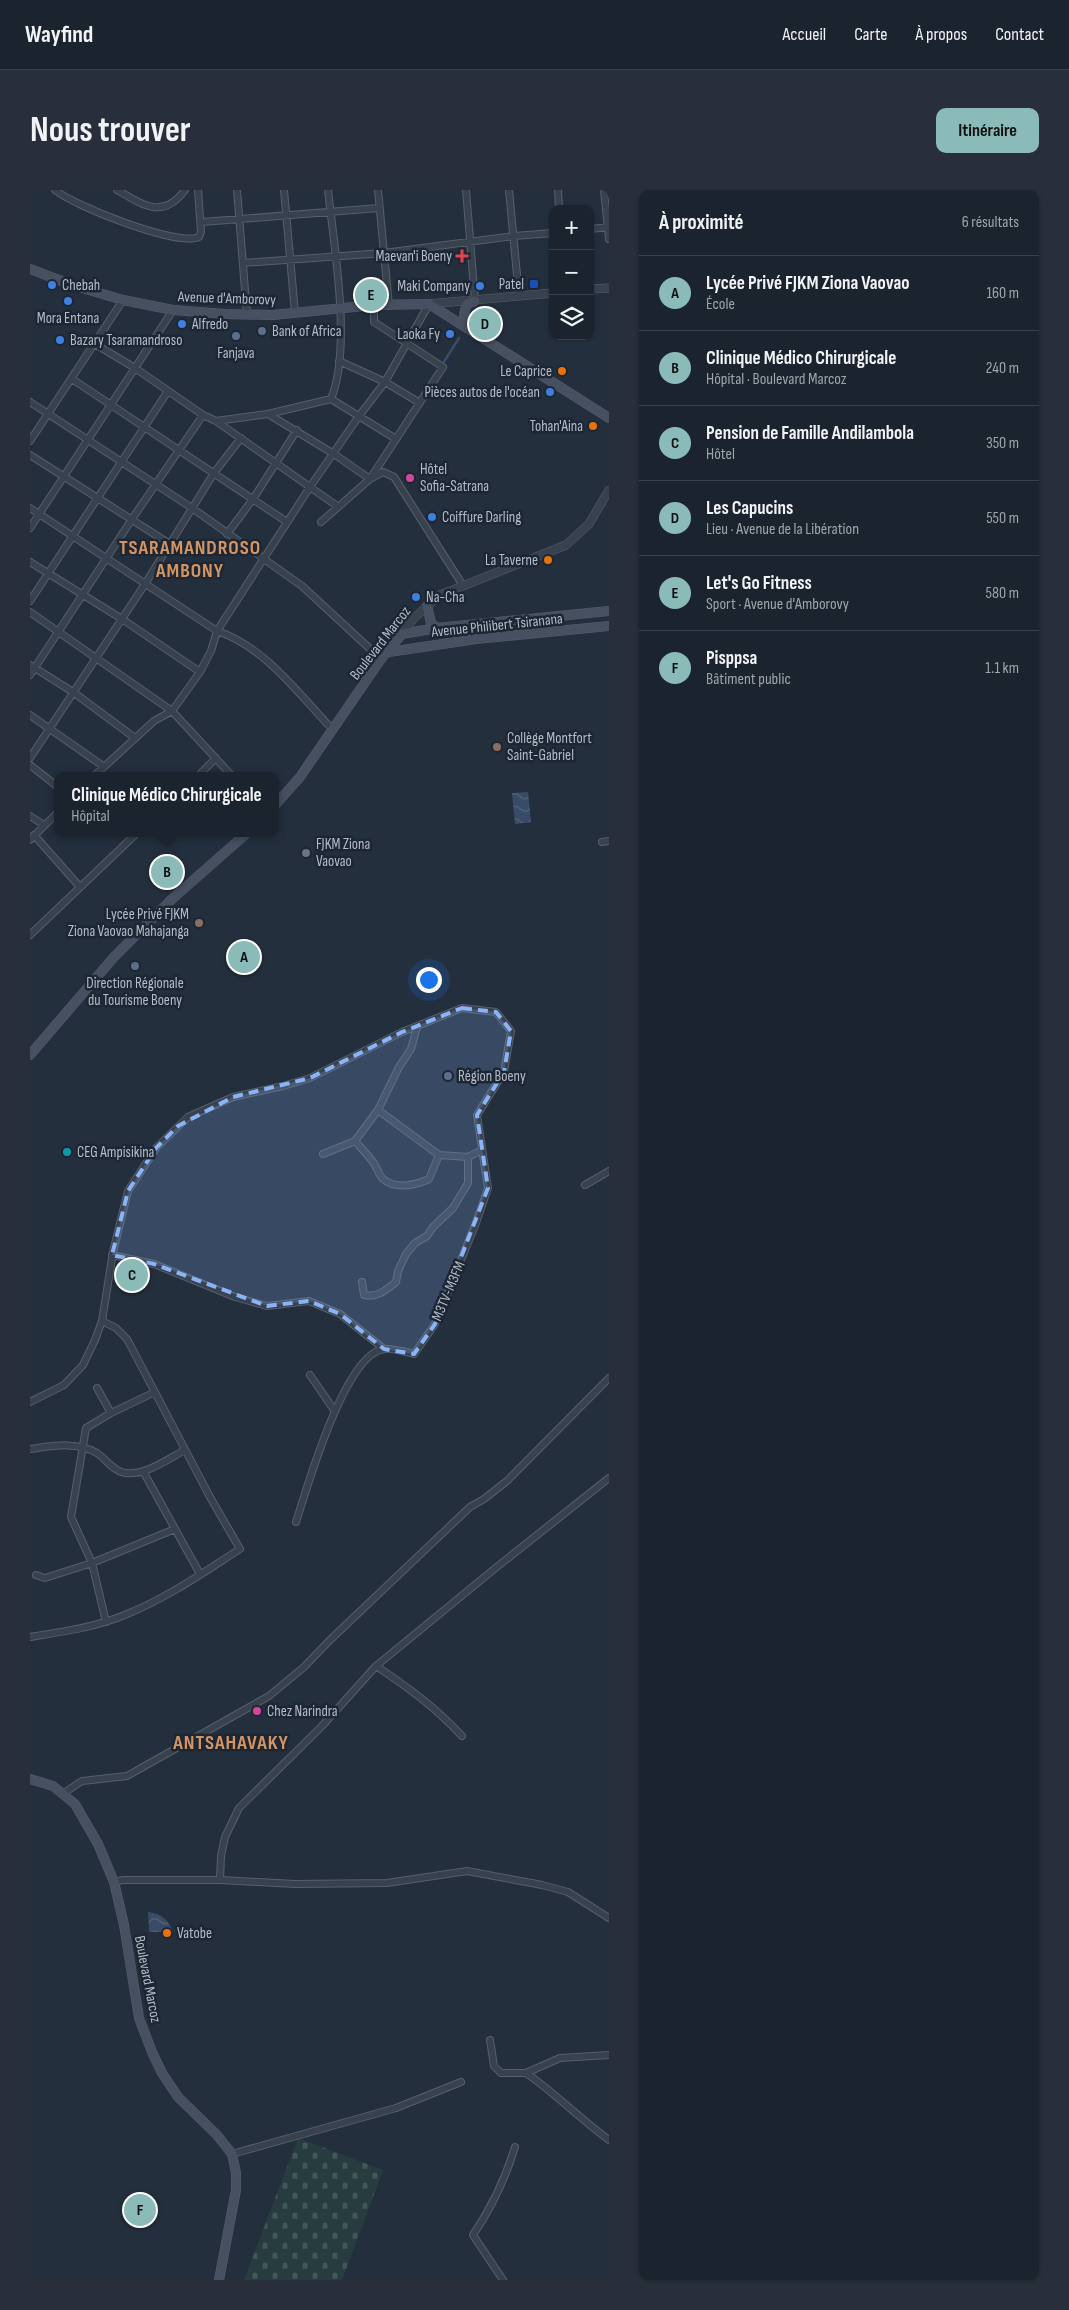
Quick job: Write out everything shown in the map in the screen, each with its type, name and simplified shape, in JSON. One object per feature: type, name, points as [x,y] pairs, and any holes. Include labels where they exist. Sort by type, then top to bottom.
[{"type":"main road","name":"Avenue d'Amborovy","points":[[30,269],[69,284],[123,300],[173,310],[247,315],[295,313],[374,305],[429,304]]},
{"type":"main road","points":[[469,330],[463,313],[467,304],[475,301]]},
{"type":"main road","points":[[429,304],[609,418]]},
{"type":"main road","points":[[427,606],[431,622],[437,628]]},
{"type":"main road","name":"Avenue Philibert Tsiranana","points":[[402,634],[437,628],[609,611]]},
{"type":"main road","points":[[560,616],[561,631]]},
{"type":"main road","points":[[475,624],[476,639]]},
{"type":"main road","name":"Avenue Philibert Tsiranana","points":[[389,652],[476,639],[609,626]]},
{"type":"main road","name":"Boulevard Marcoz","points":[[279,800],[300,776],[381,659],[389,652],[402,634]]},
{"type":"main road","points":[[30,1054],[114,957],[172,900],[243,837]]},
{"type":"main road","name":"Boulevard Marcoz","points":[[30,1779],[53,1786],[64,1793],[75,1804],[98,1844],[114,1882],[124,1925],[139,2018],[152,2052],[162,2074],[178,2097],[217,2135],[232,2154],[236,2173],[236,2190],[218,2280]]},
{"type":"street","points":[[55,190],[86,209],[168,236],[194,240],[199,237],[202,222],[198,190]]},
{"type":"street","points":[[117,190],[152,208],[168,206],[185,190]]},
{"type":"street","points":[[237,190],[247,315]]},
{"type":"street","points":[[284,190],[295,313]]},
{"type":"street","points":[[328,190],[340,309],[339,361],[336,386],[331,399]]},
{"type":"street","points":[[378,190],[389,306]]},
{"type":"street","points":[[466,190],[475,301]]},
{"type":"street","points":[[509,190],[520,296]]},
{"type":"street","points":[[558,190],[559,205]]},
{"type":"street","points":[[604,190],[609,239]]},
{"type":"street","points":[[202,222],[380,208]]},
{"type":"street","points":[[594,229],[608,227]]},
{"type":"street","points":[[243,262],[384,253],[549,233]]},
{"type":"street","points":[[594,289],[609,288]]},
{"type":"street","points":[[100,772],[103,766],[154,721],[172,711],[200,672],[211,651],[217,631],[310,487],[385,382],[429,304],[549,292]]},
{"type":"street","points":[[30,441],[123,300]]},
{"type":"street","points":[[370,479],[442,367],[374,322],[374,305]]},
{"type":"street","points":[[30,528],[173,310]]},
{"type":"street","points":[[95,344],[241,438],[275,464],[337,506]]},
{"type":"street","points":[[339,361],[385,382],[420,403]]},
{"type":"street","points":[[72,379],[287,522]]},
{"type":"street","points":[[30,601],[168,391]]},
{"type":"street","points":[[216,422],[268,414],[331,399],[396,439]]},
{"type":"street","points":[[30,402],[192,508],[262,560],[302,586],[381,659]]},
{"type":"street","points":[[268,414],[297,430],[370,479]]},
{"type":"street","points":[[30,675],[32,666],[59,632],[106,557],[203,415]]},
{"type":"street","points":[[227,534],[253,499],[297,430]]},
{"type":"street","points":[[30,758],[145,584],[214,473],[241,438]]},
{"type":"street","points":[[30,455],[170,544]]},
{"type":"street","points":[[320,522],[370,479],[383,472],[394,477],[462,584]]},
{"type":"street","name":"Boulevard Marcoz","points":[[402,634],[427,606],[440,595],[462,584],[536,558],[566,545],[589,524],[609,490]]},
{"type":"street","points":[[30,508],[74,535],[217,631],[237,638],[275,667],[332,729]]},
{"type":"street","points":[[30,562],[122,619],[200,672]]},
{"type":"street","points":[[30,612],[172,711],[228,772]]},
{"type":"street","points":[[32,666],[73,692],[135,738]]},
{"type":"street","points":[[30,715],[103,766]]},
{"type":"street","points":[[202,772],[216,758]]},
{"type":"street","points":[[30,766],[54,785]]},
{"type":"street","points":[[30,816],[44,825]]},
{"type":"street","points":[[54,816],[32,837],[80,886]]},
{"type":"street","points":[[30,935],[133,837]]},
{"type":"street","name":"M3TV-M3FM","points":[[384,1349],[414,1354],[435,1324],[476,1223],[488,1188],[478,1115],[504,1072],[511,1031],[496,1012],[462,1008],[417,1027]]},
{"type":"street","points":[[323,1154],[355,1141],[378,1110],[399,1067],[411,1049],[417,1027]]},
{"type":"street","points":[[30,1402],[64,1385],[83,1365],[102,1321],[112,1255],[122,1208],[128,1191],[156,1148],[188,1117],[233,1097],[310,1078],[402,1032],[417,1027]]},
{"type":"street","points":[[378,1110],[439,1155],[468,1157],[482,1150]]},
{"type":"street","points":[[355,1141],[374,1164],[382,1179],[394,1184],[418,1184],[429,1179],[439,1155]]},
{"type":"street","points":[[362,1282],[364,1295],[371,1296],[383,1292],[396,1282],[406,1254],[415,1243],[427,1236],[433,1226],[453,1208],[468,1183],[468,1157]]},
{"type":"street","points":[[585,1186],[609,1171]]},
{"type":"street","points":[[112,1255],[154,1264],[235,1297],[267,1306],[309,1301],[340,1314],[384,1349]]},
{"type":"street","points":[[30,1637],[106,1622],[128,1614],[168,1594],[240,1549],[185,1450],[127,1339],[116,1328],[102,1321]]},
{"type":"street","points":[[296,1522],[334,1410],[345,1389],[371,1354],[384,1349]]},
{"type":"street","points":[[310,1375],[334,1410]]},
{"type":"street","points":[[64,1793],[82,1781],[127,1776],[268,1696],[304,1667],[470,1507],[484,1499],[507,1481],[609,1378]]},
{"type":"street","points":[[97,1388],[111,1413]]},
{"type":"street","points":[[106,1622],[92,1563],[72,1517],[86,1428],[111,1413],[155,1392]]},
{"type":"street","points":[[30,1449],[50,1446],[83,1446],[98,1454],[114,1468],[125,1473],[143,1471],[185,1450]]},
{"type":"street","points":[[143,1471],[200,1574]]},
{"type":"street","points":[[220,1880],[221,1856],[225,1837],[239,1808],[322,1726],[376,1666],[609,1478]]},
{"type":"street","points":[[36,1574],[45,1578],[92,1563],[175,1528]]},
{"type":"street","points":[[376,1666],[419,1695],[440,1712],[462,1736]]},
{"type":"street","points":[[114,1882],[123,1880],[220,1880],[295,1884],[387,1883],[467,1871],[542,1884],[568,1892],[609,1918]]},
{"type":"street","points":[[490,2040],[494,2066],[501,2073],[526,2072],[560,2058],[609,2055]]},
{"type":"street","points":[[526,2072],[552,2091],[609,2140]]},
{"type":"street","points":[[232,2154],[396,2108],[461,2082]]},
{"type":"street","points":[[504,2280],[473,2235],[490,2211],[504,2180],[515,2147]]},
{"type":"highlighted area","points":[[462,1008],[496,1012],[511,1031],[504,1072],[477,1115],[488,1188],[435,1324],[414,1354],[384,1349],[340,1314],[309,1301],[267,1306],[154,1264],[112,1255],[128,1191],[156,1148],[178,1126],[233,1097],[310,1078],[402,1032]]},
{"type":"green space","points":[[298,2138],[383,2170],[342,2280],[244,2280]]},
{"type":"water","points":[[528,792],[531,822],[515,824],[512,793]]},
{"type":"water","points":[[148,1912],[164,1918],[173,1932],[149,1932]]},
{"type":"waterway","points":[[442,365],[459,338]]},
{"type":"place","name":"Maevan'i Boeny","points":[[462,256]]},
{"type":"place","name":"Patel","points":[[534,284]]},
{"type":"place","name":"Chebah","points":[[52,285]]},
{"type":"place","name":"Maki Company","points":[[480,286]]},
{"type":"place","name":"Let's Go Fitness","points":[[371,295]]},
{"type":"place","name":"Mora Entana","points":[[68,301]]},
{"type":"place","name":"Alfredo","points":[[182,324]]},
{"type":"place","name":"Les Capucins","points":[[485,324]]},
{"type":"place","name":"Bank of Africa","points":[[262,331]]},
{"type":"place","name":"Laoka Fy","points":[[450,334]]},
{"type":"place","name":"Fanjava","points":[[236,336]]},
{"type":"place","name":"Bazary Tsaramandroso","points":[[60,340]]},
{"type":"place","name":"Le Caprice","points":[[562,371]]},
{"type":"place","name":"Pièces autos de l'océan","points":[[550,392]]},
{"type":"place","name":"Tohan'Aina","points":[[593,426]]},
{"type":"place","name":"Hôtel Sofia-Satrana","points":[[410,478]]},
{"type":"place","name":"Coiffure Darling","points":[[432,517]]},
{"type":"place","name":"La Taverne","points":[[548,560]]},
{"type":"place","name":"Na-Cha","points":[[416,597]]},
{"type":"place","name":"Collège Montfort Saint-Gabriel","points":[[497,747]]},
{"type":"place","name":"FJKM Ziona Vaovao","points":[[306,853]]},
{"type":"place","name":"Clinique Médico Chirurgicale","points":[[167,872]]},
{"type":"place","name":"Lycée Privé FJKM Ziona Vaovao Mahajanga","points":[[199,923]]},
{"type":"place","name":"Lycée Privé FJKM Ziona Vaovao","points":[[244,957]]},
{"type":"place","name":"Direction Régionale du Tourisme Boeny","points":[[135,966]]},
{"type":"place","name":"Région Boeny","points":[[448,1076]]},
{"type":"place","name":"CEG Ampisikina","points":[[67,1152]]},
{"type":"place","name":"Pension de Famille Andilambola","points":[[132,1275]]},
{"type":"place","name":"Chez Narindra","points":[[257,1711]]},
{"type":"place","name":"Vatobe","points":[[167,1933]]},
{"type":"place","name":"Pisppsa","points":[[140,2210]]},
{"type":"district","name":"TSARAMANDROSO AMBONY","points":[[190,558]]},
{"type":"district","name":"ANTSAHAVAKY","points":[[231,1742]]}]
